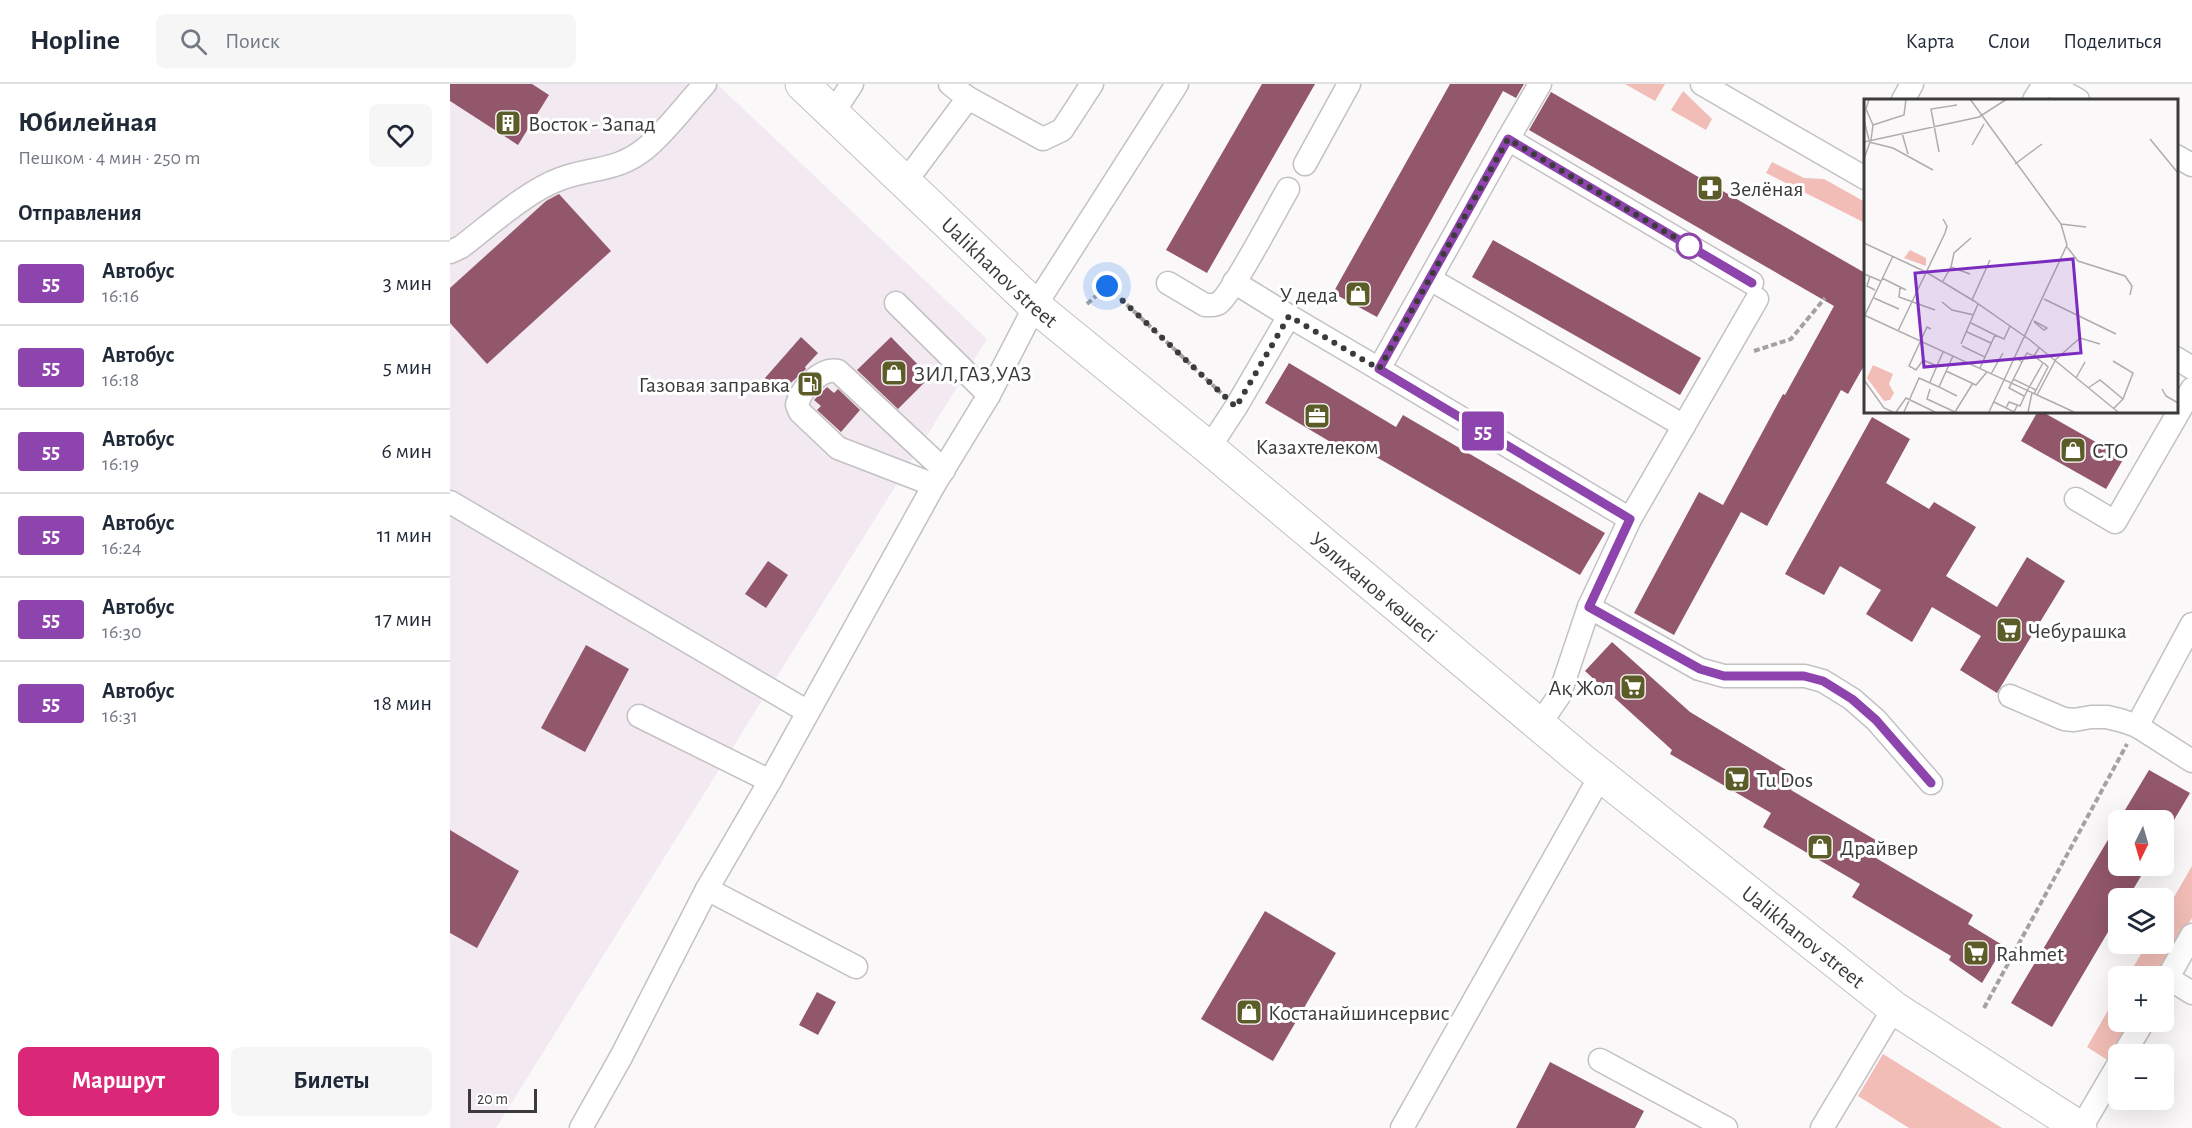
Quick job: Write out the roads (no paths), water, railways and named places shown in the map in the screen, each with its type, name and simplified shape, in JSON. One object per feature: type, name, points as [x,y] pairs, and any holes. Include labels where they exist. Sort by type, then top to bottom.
[{"type":"highway","name":"Ualikhanov street","points":[[802,84],[1035,306],[1209,448]]},
{"type":"highway","name":"Уәлиханов көшесі","points":[[1209,448],[1539,725]]},
{"type":"highway","name":"Ualikhanov street","points":[[1539,725],[1894,1008],[2081,1128]]},
{"type":"street","points":[[450,252],[462,247],[538,189],[578,173],[602,170],[626,161],[639,153],[705,84]]},
{"type":"street","points":[[833,113],[852,84]]},
{"type":"street","points":[[950,84],[968,98],[1043,139],[1062,130],[1092,84]]},
{"type":"street","points":[[1305,164],[1349,84]]},
{"type":"street","points":[[1379,369],[1540,84]]},
{"type":"street","points":[[1702,84],[1862,171]]},
{"type":"street","points":[[1904,99],[1912,84]]},
{"type":"street","points":[[2035,99],[2044,84]]},
{"type":"street","points":[[2049,84],[2076,99]]},
{"type":"street","points":[[581,1128],[621,1057],[707,889],[770,781],[939,477],[989,395],[1035,306],[1172,86]]},
{"type":"street","points":[[906,181],[968,98]]},
{"type":"street","points":[[1508,139],[1754,291],[1684,426],[1630,519],[1589,607],[1559,696],[1539,725]]},
{"type":"street","points":[[2177,157],[2192,165]]},
{"type":"street","points":[[1168,283],[1199,302],[1212,306],[1223,299],[1288,189]]},
{"type":"street","points":[[1430,279],[1684,426]]},
{"type":"street","points":[[1234,282],[1630,519]]},
{"type":"street","points":[[896,303],[989,395]]},
{"type":"street","points":[[1209,448],[1236,407],[1289,316]]},
{"type":"street","points":[[2177,359],[2192,368]]},
{"type":"street","points":[[832,369],[838,370],[939,477],[838,448],[800,412],[797,405],[799,398],[820,373],[832,369]]},
{"type":"street","points":[[2076,499],[2115,522],[2192,388]]},
{"type":"street","points":[[450,502],[808,712]]},
{"type":"street","points":[[1589,607],[1700,669],[1724,676],[1804,676],[1823,681],[1852,699],[1876,720],[1931,783]]},
{"type":"street","points":[[2137,726],[2192,624]]},
{"type":"street","points":[[2010,696],[2064,719],[2107,717],[2137,726],[2192,761]]},
{"type":"street","points":[[639,716],[770,781]]},
{"type":"street","points":[[1402,1128],[1601,775]]},
{"type":"street","points":[[707,889],[856,967]]},
{"type":"street","points":[[2174,966],[2192,935]]},
{"type":"street","points":[[2174,986],[2192,993]]},
{"type":"street","points":[[1822,1128],[1894,1008]]},
{"type":"street","points":[[1600,1060],[1726,1128]]},
{"type":"street","points":[[2081,1128],[2108,1082]]},
{"type":"place","name":"Восток - Запад","points":[[508,123]]},
{"type":"place","name":"Зелёная","points":[[1710,188]]},
{"type":"place","name":"У деда","points":[[1358,294]]},
{"type":"place","name":"ЗИЛ,ГАЗ,УАЗ","points":[[894,373]]},
{"type":"place","name":"Газовая заправка","points":[[810,384]]},
{"type":"place","name":"Казахтелеком","points":[[1317,416]]},
{"type":"place","name":"СТО","points":[[2073,450]]},
{"type":"place","name":"Чебурашка","points":[[2009,630]]},
{"type":"place","name":"Ақ Жол","points":[[1633,687]]},
{"type":"place","name":"Tu Dos","points":[[1737,779]]},
{"type":"place","name":"Драйвер","points":[[1820,847]]},
{"type":"place","name":"Rahmet","points":[[1976,953]]},
{"type":"place","name":"Костанайшинсервис","points":[[1249,1012]]}]
